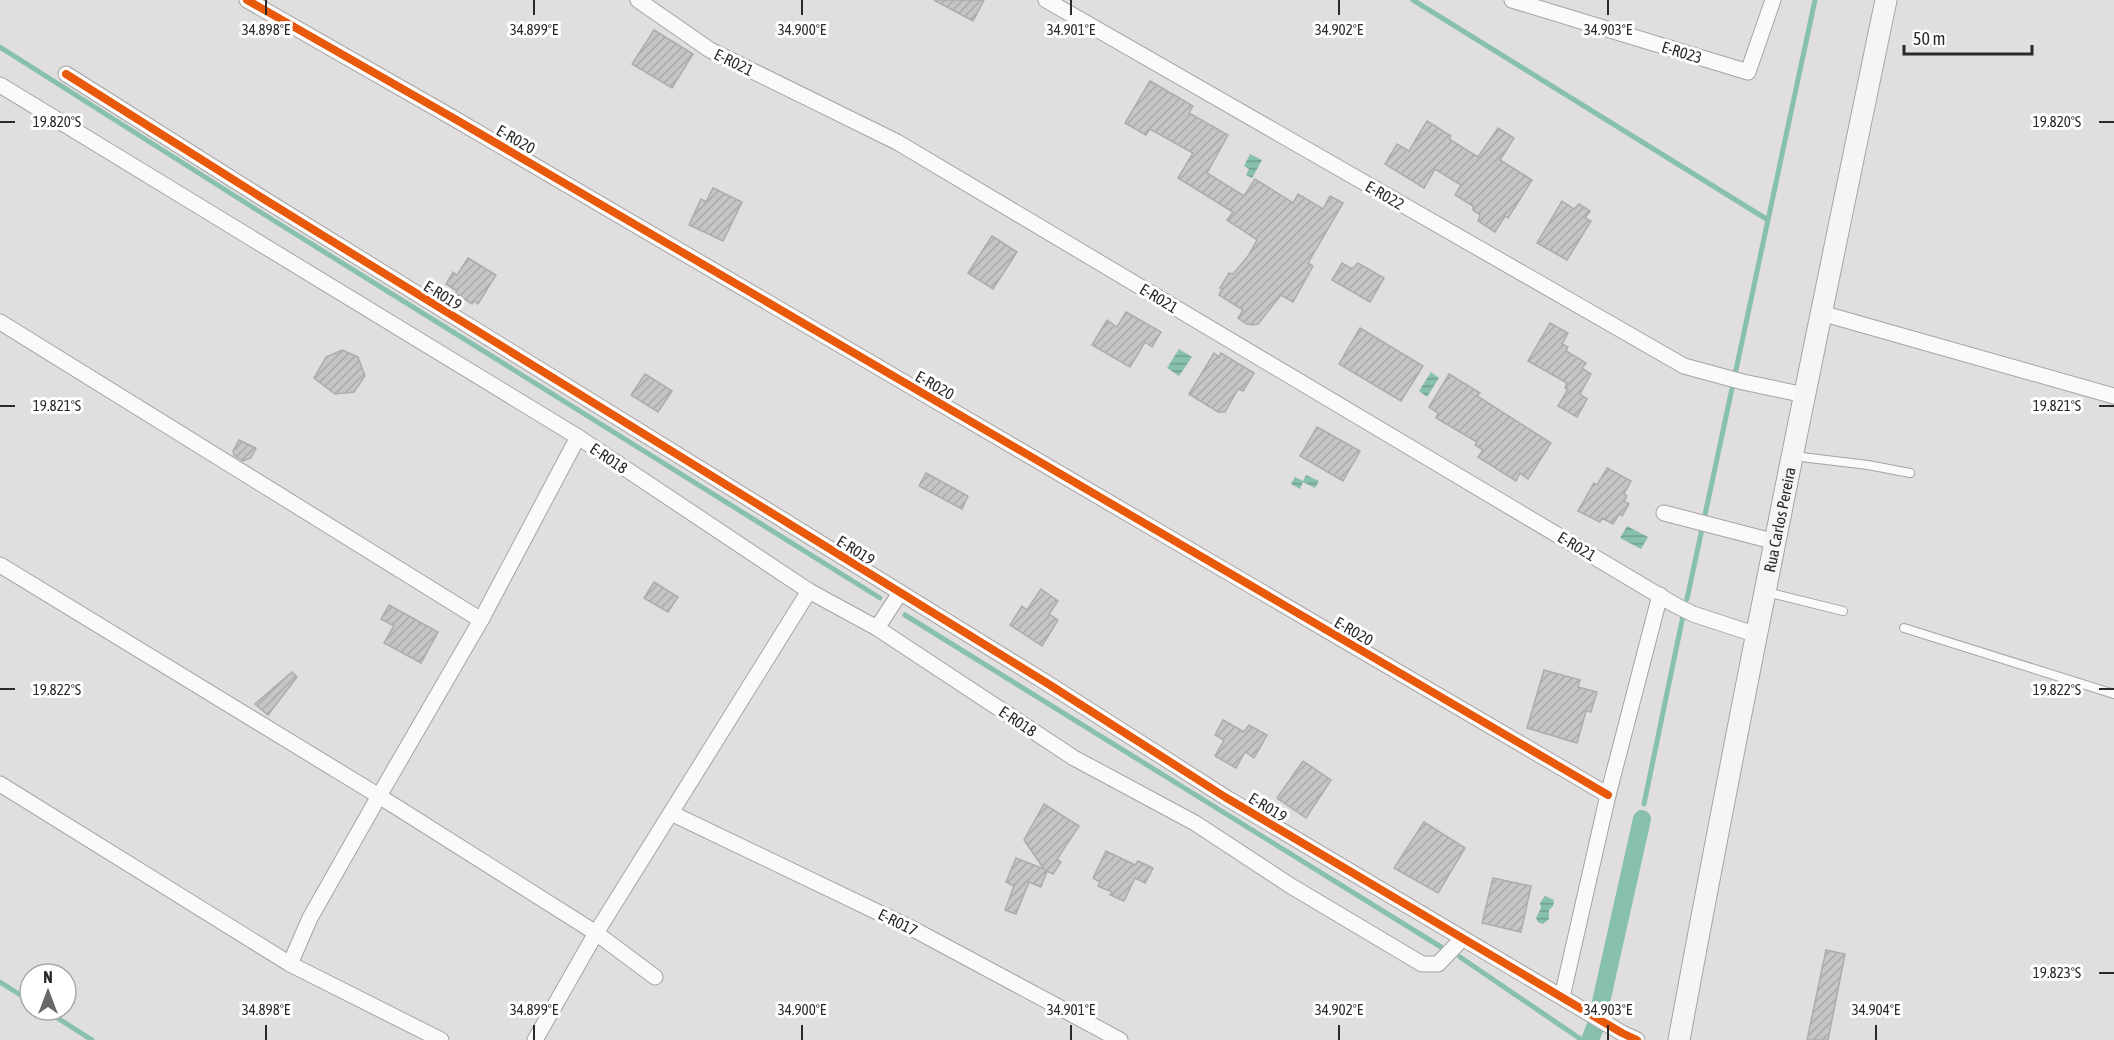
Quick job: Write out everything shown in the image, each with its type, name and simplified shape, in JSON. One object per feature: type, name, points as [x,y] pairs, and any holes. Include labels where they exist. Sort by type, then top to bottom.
[{"type":"street","name":"E-R020","points":[[248,0],[476,131],[1608,795]]},
{"type":"street","name":"E-R021","points":[[638,0],[710,50],[897,142],[1675,605],[1693,614],[1757,635]]},
{"type":"street","name":"E-R022","points":[[1046,0],[1684,366],[1805,395]]},
{"type":"street","name":"E-R023","points":[[1512,0],[1748,72],[1773,0]]},
{"type":"street","name":"Rua Carlos Pereira","points":[[1679,1040],[1717,833],[1886,0]]},
{"type":"street","name":"E-R019","points":[[66,74],[1225,796],[1462,939],[1637,1040]]},
{"type":"street","name":"E-R018","points":[[0,85],[578,437],[809,591],[877,628],[1074,758],[1195,823],[1291,886],[1422,964],[1438,964],[1462,939]]},
{"type":"street","points":[[1821,313],[2114,396]]},
{"type":"street","points":[[0,322],[481,620]]},
{"type":"street","points":[[290,964],[310,918],[481,620],[578,437]]},
{"type":"street","points":[[1664,513],[1776,542]]},
{"type":"street","points":[[0,565],[379,796],[596,933],[655,977]]},
{"type":"street","points":[[535,1040],[596,933],[809,591]]},
{"type":"street","points":[[877,628],[900,593]]},
{"type":"street","points":[[1562,997],[1608,795],[1660,595]]},
{"type":"street","points":[[0,784],[290,964],[441,1040]]},
{"type":"street","name":"E-R017","points":[[671,813],[915,930],[1120,1040]]},
{"type":"lane","points":[[1793,456],[1868,465],[1910,473]]},
{"type":"lane","points":[[1765,592],[1843,611]]},
{"type":"lane","points":[[1904,628],[2114,694]]},
{"type":"shaded area","points":[[1250,154],[1262,160],[1252,178],[1246,175],[1249,169],[1244,166]]},
{"type":"shaded area","points":[[1179,349],[1192,357],[1179,376],[1167,368]]},
{"type":"shaded area","points":[[1431,372],[1439,378],[1427,397],[1419,391]]},
{"type":"shaded area","points":[[1306,475],[1319,481],[1315,488],[1303,482],[1300,489],[1291,484],[1295,477],[1303,481]]},
{"type":"shaded area","points":[[1627,526],[1648,537],[1641,549],[1620,538]]},
{"type":"shaded area","points":[[1545,896],[1554,900],[1549,910],[1549,919],[1543,924],[1536,918],[1541,908],[1540,903]]},
{"type":"building","points":[[934,0],[984,0],[973,21]]},
{"type":"building","points":[[654,30],[693,54],[672,88],[632,64]]},
{"type":"building","points":[[1150,81],[1193,106],[1189,113],[1228,135],[1207,173],[1244,196],[1255,179],[1293,203],[1298,194],[1323,209],[1330,196],[1343,203],[1308,263],[1313,266],[1293,302],[1281,295],[1258,324],[1247,324],[1238,318],[1243,310],[1219,295],[1222,289],[1220,288],[1229,273],[1233,274],[1248,256],[1257,240],[1227,220],[1233,212],[1178,178],[1193,153],[1150,129],[1146,135],[1125,123]]},
{"type":"building","points":[[1427,121],[1451,136],[1449,139],[1478,157],[1498,128],[1514,138],[1500,160],[1532,180],[1508,218],[1505,216],[1495,232],[1478,221],[1480,215],[1473,210],[1473,206],[1455,195],[1461,185],[1435,169],[1424,188],[1385,164],[1397,144],[1409,151]]},
{"type":"building","points":[[713,188],[742,202],[723,241],[689,225],[701,199],[706,202]]},
{"type":"building","points":[[1562,201],[1574,209],[1579,204],[1590,211],[1585,218],[1591,221],[1567,260],[1537,243]]},
{"type":"building","points":[[992,236],[1017,252],[993,289],[968,273]]},
{"type":"building","points":[[468,258],[496,275],[478,304],[474,301],[472,304],[446,284],[453,272],[457,275]]},
{"type":"building","points":[[1342,263],[1352,269],[1358,263],[1384,278],[1370,302],[1332,280]]},
{"type":"building","points":[[1126,312],[1161,332],[1152,347],[1145,342],[1130,367],[1092,345],[1107,320],[1117,327]]},
{"type":"building","points":[[1550,323],[1568,333],[1562,344],[1568,347],[1566,351],[1586,363],[1582,368],[1591,374],[1580,394],[1587,399],[1577,417],[1558,406],[1568,389],[1565,388],[1567,383],[1528,361]]},
{"type":"building","points":[[1360,328],[1423,366],[1401,401],[1339,364]]},
{"type":"building","points":[[342,350],[358,357],[365,376],[354,392],[335,394],[314,378],[326,357]]},
{"type":"building","points":[[1214,353],[1219,357],[1221,353],[1254,373],[1243,391],[1238,389],[1225,412],[1218,412],[1189,394]]},
{"type":"building","points":[[645,374],[672,391],[658,412],[631,395]]},
{"type":"building","points":[[1449,374],[1480,393],[1477,396],[1551,443],[1528,479],[1520,473],[1516,481],[1478,457],[1483,450],[1475,445],[1477,442],[1436,418],[1438,413],[1429,407]]},
{"type":"building","points":[[1317,427],[1360,451],[1343,481],[1300,456]]},
{"type":"building","points":[[239,440],[256,448],[251,458],[243,461],[234,455],[233,451]]},
{"type":"building","points":[[1607,468],[1631,481],[1624,494],[1627,496],[1624,501],[1629,504],[1622,516],[1619,514],[1613,524],[1602,518],[1600,522],[1578,511],[1594,483],[1597,485]]},
{"type":"building","points":[[926,473],[968,496],[962,509],[919,486]]},
{"type":"building","points":[[654,582],[678,597],[668,612],[644,598]]},
{"type":"building","points":[[1041,589],[1058,601],[1049,614],[1058,620],[1042,646],[1010,625],[1022,606],[1027,610]]},
{"type":"building","points":[[389,605],[438,632],[421,663],[384,643],[394,626],[381,619]]},
{"type":"building","points":[[1544,670],[1580,680],[1578,687],[1597,692],[1591,712],[1586,711],[1577,743],[1527,728]]},
{"type":"building","points":[[292,672],[297,677],[268,715],[255,704]]},
{"type":"building","points":[[1223,720],[1244,732],[1249,725],[1267,735],[1254,758],[1245,752],[1236,768],[1215,756],[1224,740],[1215,735]]},
{"type":"building","points":[[1303,761],[1331,780],[1306,818],[1277,798]]},
{"type":"building","points":[[1044,804],[1079,826],[1057,859],[1061,862],[1053,874],[1047,871],[1041,887],[1029,882],[1016,914],[1005,910],[1014,886],[1006,882],[1016,858],[1044,869],[1024,840]]},
{"type":"building","points":[[1424,822],[1465,848],[1438,893],[1394,868]]},
{"type":"building","points":[[1106,851],[1135,865],[1138,861],[1153,868],[1145,883],[1135,878],[1124,901],[1110,895],[1112,892],[1098,886],[1100,882],[1093,878]]},
{"type":"building","points":[[1493,878],[1531,886],[1521,932],[1482,923]]},
{"type":"building","points":[[1826,950],[1845,954],[1828,1040],[1807,1040]]},
{"type":"waterway","points":[[1413,0],[1768,220]]},
{"type":"waterway","points":[[1687,599],[1815,0]]},
{"type":"waterway","points":[[0,47],[880,598]]},
{"type":"waterway","points":[[1644,804],[1684,611]]},
{"type":"waterway","points":[[905,615],[1441,947]]},
{"type":"waterway","points":[[1599,1011],[1642,819]]},
{"type":"waterway","points":[[1460,957],[1582,1040]]},
{"type":"waterway","points":[[0,982],[18,993]]},
{"type":"waterway","points":[[64,1022],[92,1040]]},
{"type":"waterway","points":[[1590,1040],[1596,1025]]},
{"type":"cycle path","points":[[247,0],[455,119],[1608,795]]},
{"type":"cycle path","points":[[66,74],[259,196],[1050,685],[1225,797],[1637,1040]]}]
